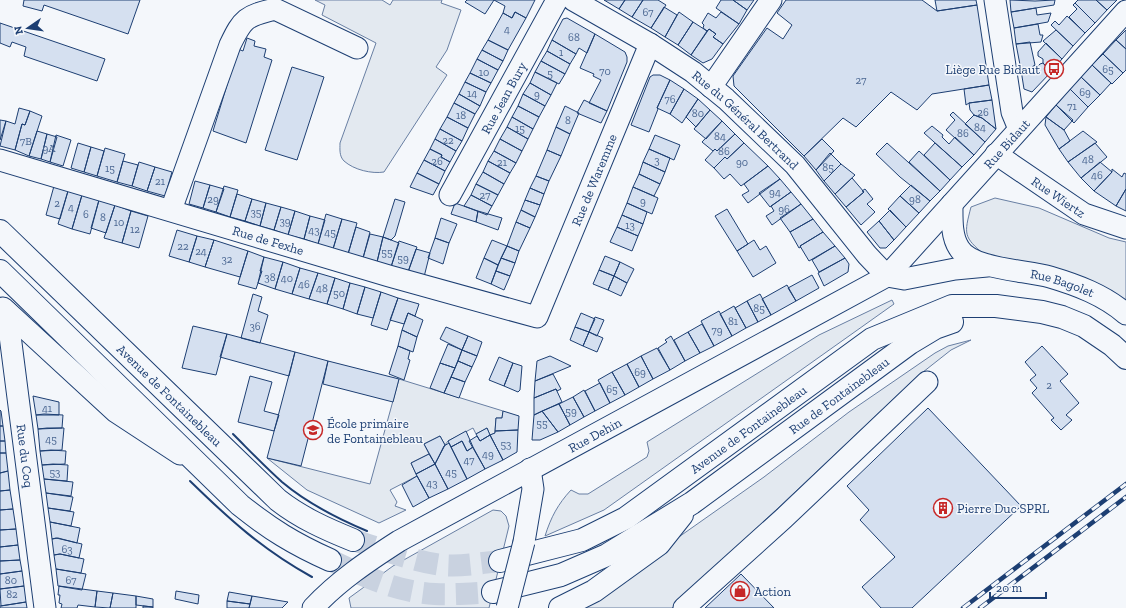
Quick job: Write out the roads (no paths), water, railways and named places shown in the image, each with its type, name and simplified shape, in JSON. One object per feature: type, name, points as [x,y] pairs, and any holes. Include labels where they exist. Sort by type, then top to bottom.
[{"type":"main road","name":"Avenue de Fontainebleau","points":[[0,231],[278,500],[294,512],[318,525],[353,540]]},
{"type":"main road","points":[[0,271],[240,505],[270,529],[296,546],[330,560]]},
{"type":"main road","name":"Avenue de Fontainebleau","points":[[500,561],[582,540],[626,518],[872,339],[952,306],[996,306],[1042,312],[1062,317],[1084,326],[1112,345],[1126,358]]},
{"type":"main road","name":"Rue de Fontainebleau","points":[[692,503],[910,343],[935,328],[996,306]]},
{"type":"main road","points":[[493,592],[561,575],[584,565],[607,554],[692,503]]},
{"type":"main road","points":[[560,608],[594,591],[659,544],[692,503]]},
{"type":"street","name":"Rue Jean Bury","points":[[450,195],[557,0]]},
{"type":"street","name":"Rue du Général Bertrand","points":[[574,0],[650,44],[693,72],[726,99],[795,165],[867,255],[887,276]]},
{"type":"street","points":[[711,87],[771,0]]},
{"type":"street","points":[[995,0],[1012,112],[1019,129]]},
{"type":"street","points":[[171,210],[230,45],[240,24],[255,14],[275,9],[357,48]]},
{"type":"street","name":"Rue Bidaut","points":[[887,276],[1126,11]]},
{"type":"street","name":"Rue de Waremme","points":[[537,317],[650,44]]},
{"type":"street","name":"Rue Wiertz","points":[[996,154],[1084,214],[1126,228]]},
{"type":"street","name":"Rue de Fexhe","points":[[0,160],[389,276],[537,317]]},
{"type":"street","name":"Rue Bagolet","points":[[952,204],[953,226],[959,248],[968,258],[992,266],[1049,276],[1086,289],[1118,307],[1126,314]]},
{"type":"street","name":"Rue Bagolet","points":[[887,276],[904,279],[955,269],[992,266]]},
{"type":"street","name":"Rue Dehin","points":[[313,608],[326,594],[347,576],[399,541],[887,276]]},
{"type":"street","points":[[3,309],[116,412],[199,466]]},
{"type":"street","name":"Rue du Coq","points":[[3,309],[46,608]]},
{"type":"street","points":[[684,608],[784,518],[927,382]]},
{"type":"street","points":[[507,608],[524,542],[533,489],[530,469]]},
{"type":"tunnel","points":[[353,540],[408,558],[442,565],[464,565],[500,561]]},
{"type":"tunnel","points":[[330,560],[355,572],[394,587],[421,593],[464,594],[493,592]]},
{"type":"railway","points":[[963,608],[1126,484]]},
{"type":"railway","points":[[980,608],[1126,497]]},
{"type":"place","name":"Liège Rue Bidaut","points":[[1054,69]]},
{"type":"place","name":"École primaire de Fontainebleau","points":[[313,430]]},
{"type":"place","name":"Pierre Duc SPRL","points":[[943,508]]},
{"type":"place","name":"Action","points":[[740,591]]}]
